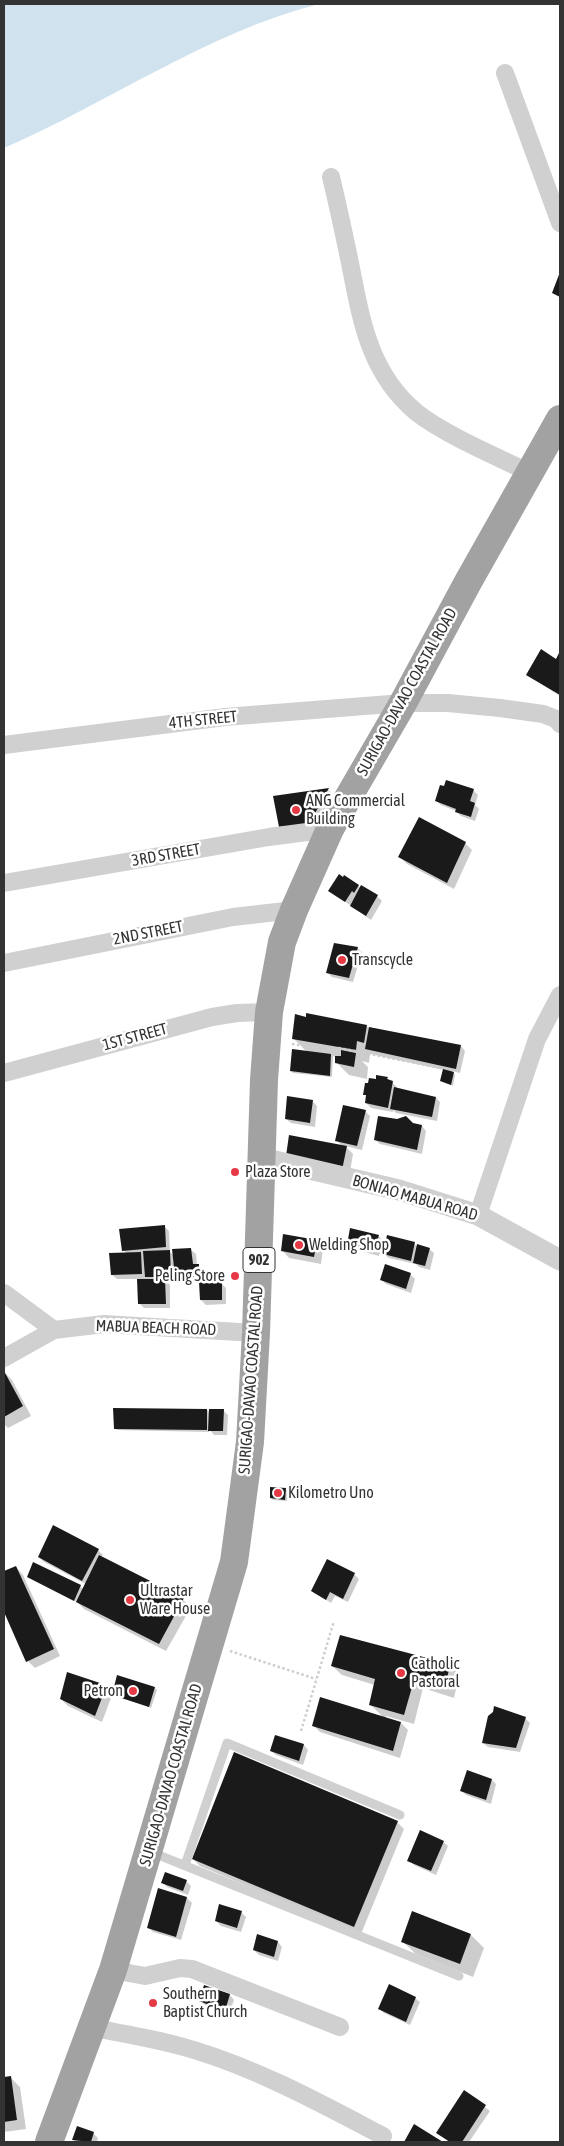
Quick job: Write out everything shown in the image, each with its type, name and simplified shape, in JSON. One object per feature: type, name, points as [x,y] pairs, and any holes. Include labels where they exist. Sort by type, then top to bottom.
[{"type":"highway","name":"SURIGAO-DAVAO COASTAL ROAD","points":[[49,2142],[113,1970],[234,1562],[250,1442],[256,1333],[264,1080],[269,1012],[282,942],[330,829],[403,703],[468,582],[560,420]]},
{"type":"street","points":[[505,73],[560,223]]},
{"type":"street","points":[[331,177],[366,336],[382,372],[397,393],[417,413],[451,433],[530,473]]},
{"type":"street","name":"4TH STREET","points":[[4,744],[225,717],[403,703],[500,708],[543,714],[556,719],[560,724]]},
{"type":"street","name":"3RD STREET","points":[[4,883],[269,837],[330,829]]},
{"type":"street","name":"2ND STREET","points":[[4,963],[233,917],[294,910]]},
{"type":"street","points":[[478,1215],[537,1039],[560,995]]},
{"type":"street","name":"1ST STREET","points":[[4,1073],[212,1017],[238,1013],[269,1012]]},
{"type":"street","name":"BONIAO MABUA ROAD","points":[[262,1158],[399,1190],[478,1215],[560,1260]]},
{"type":"street","points":[[4,1293],[54,1330]]},
{"type":"street","name":"MABUA BEACH ROAD","points":[[4,1358],[54,1330],[104,1324],[256,1333]]},
{"type":"street","points":[[113,1970],[145,1976],[180,1968],[192,1969],[340,2027]]},
{"type":"street","points":[[93,2028],[143,2036],[196,2050],[308,2097],[383,2136]]},
{"type":"lane","points":[[185,1865],[227,1743],[400,1815]]},
{"type":"lane","points":[[149,1851],[459,1976]]},
{"type":"path","points":[[292,1044],[338,1051],[339,1048],[441,1068]]},
{"type":"path","points":[[301,1731],[334,1621]]},
{"type":"path","points":[[210,1644],[316,1679]]},
{"type":"water","points":[[4,4],[319,4],[278,16],[198,50],[43,130],[4,148]]},
{"type":"building","points":[[560,272],[560,297],[552,293]]},
{"type":"building","points":[[541,649],[556,659],[560,653],[560,695],[526,675]]},
{"type":"building","points":[[446,780],[474,789],[470,801],[475,803],[471,817],[455,812],[456,809],[435,801],[440,785],[444,786]]},
{"type":"building","name":"ANG Commercial Building","points":[[329,788],[309,824],[279,827],[273,796]]},
{"type":"building","points":[[419,817],[466,842],[447,883],[398,857]]},
{"type":"building","points":[[339,874],[343,877],[344,875],[359,885],[354,893],[352,891],[345,902],[328,891]]},
{"type":"building","points":[[361,885],[378,895],[366,916],[350,906]]},
{"type":"building","name":"Transcycle","points":[[334,943],[358,947],[349,978],[326,973]]},
{"type":"building","points":[[306,1013],[367,1025],[364,1043],[357,1041],[356,1050],[292,1039],[295,1014],[306,1017]]},
{"type":"building","points":[[369,1027],[461,1045],[456,1069],[365,1049]]},
{"type":"building","points":[[292,1049],[331,1054],[330,1076],[290,1071]]},
{"type":"building","points":[[341,1050],[356,1053],[354,1067],[335,1063],[335,1056],[341,1056]]},
{"type":"building","points":[[443,1069],[454,1072],[451,1085],[440,1081]]},
{"type":"building","points":[[376,1075],[388,1077],[387,1079],[393,1081],[388,1108],[365,1103],[366,1095],[363,1095],[365,1083],[368,1083],[369,1078],[376,1079]]},
{"type":"building","points":[[394,1087],[436,1097],[432,1117],[390,1109]]},
{"type":"building","points":[[287,1096],[313,1100],[310,1123],[285,1119]]},
{"type":"building","points":[[343,1105],[366,1110],[357,1146],[335,1141]]},
{"type":"building","points":[[378,1116],[397,1119],[406,1116],[413,1123],[422,1125],[417,1150],[374,1140]]},
{"type":"building","points":[[289,1135],[347,1146],[342,1170],[286,1156]]},
{"type":"building","points":[[165,1225],[166,1247],[122,1251],[119,1229]]},
{"type":"building","points":[[350,1228],[379,1235],[374,1252],[347,1245]]},
{"type":"building","name":"Welding Shop","points":[[283,1234],[317,1240],[314,1257],[281,1251]]},
{"type":"building","points":[[387,1235],[415,1242],[411,1261],[383,1254]]},
{"type":"building","points":[[417,1244],[430,1248],[425,1266],[413,1263]]},
{"type":"building","points":[[191,1248],[193,1264],[199,1264],[199,1277],[175,1277],[172,1249]]},
{"type":"building","points":[[170,1250],[171,1277],[145,1277],[143,1251]]},
{"type":"building","points":[[141,1252],[142,1274],[111,1275],[109,1253]]},
{"type":"building","points":[[385,1264],[411,1273],[406,1289],[380,1280]]},
{"type":"building","points":[[137,1279],[165,1279],[166,1304],[138,1304]]},
{"type":"building","points":[[199,1282],[222,1282],[222,1300],[200,1300]]},
{"type":"building","points":[[4,1371],[23,1406],[4,1417]]},
{"type":"building","points":[[113,1408],[207,1409],[207,1430],[114,1429]]},
{"type":"building","points":[[209,1409],[224,1409],[223,1431],[208,1431]]},
{"type":"building","name":"Kilometro Uno","points":[[270,1487],[286,1488],[285,1500],[270,1498]]},
{"type":"building","points":[[53,1525],[99,1549],[82,1581],[38,1557]]},
{"type":"building","name":"Ultrastar Ware House","points":[[99,1555],[184,1598],[159,1644],[76,1602]]},
{"type":"building","points":[[327,1559],[355,1573],[343,1599],[330,1592],[326,1600],[311,1591]]},
{"type":"building","points":[[33,1562],[81,1585],[74,1601],[27,1577]]},
{"type":"building","points":[[16,1566],[54,1649],[26,1662],[4,1612],[4,1571]]},
{"type":"building","name":"Catholic Pastoral","points":[[340,1635],[450,1664],[445,1689],[414,1680],[404,1715],[369,1705],[375,1679],[331,1666]]},
{"type":"building","points":[[67,1672],[100,1683],[105,1690],[95,1716],[60,1699]]},
{"type":"building","name":"Petron","points":[[117,1675],[155,1687],[149,1707],[112,1695]]},
{"type":"building","name":"Catholic Pastoral","points":[[320,1697],[401,1722],[393,1751],[312,1726]]},
{"type":"building","points":[[494,1706],[526,1717],[516,1748],[482,1743],[488,1716],[493,1712]]},
{"type":"building","points":[[275,1735],[304,1744],[299,1761],[270,1751]]},
{"type":"building","points":[[234,1752],[398,1821],[354,1927],[192,1859]]},
{"type":"building","points":[[467,1770],[492,1779],[486,1800],[460,1791]]},
{"type":"building","points":[[420,1830],[444,1841],[431,1871],[407,1861]]},
{"type":"building","points":[[165,1872],[187,1880],[183,1891],[161,1883]]},
{"type":"building","points":[[158,1888],[187,1897],[176,1937],[147,1928]]},
{"type":"building","points":[[219,1904],[242,1911],[237,1928],[215,1921]]},
{"type":"building","points":[[412,1911],[471,1934],[460,1964],[401,1942]]},
{"type":"building","points":[[257,1934],[278,1941],[274,1957],[253,1950]]},
{"type":"building","points":[[389,1984],[416,1997],[406,2022],[378,2009]]},
{"type":"building","points":[[204,1985],[230,1994],[225,2011],[199,2001]]},
{"type":"building","points":[[11,2076],[17,2120],[4,2122],[4,2077]]},
{"type":"building","points":[[464,2090],[486,2105],[462,2142],[450,2142],[436,2133]]},
{"type":"building","points":[[414,2124],[443,2142],[404,2142]]},
{"type":"building","points":[[77,2126],[94,2132],[91,2142],[72,2140]]},
{"type":"place","name":"ANG Commercial Building","points":[[296,810]]},
{"type":"place","name":"Transcycle","points":[[342,960]]},
{"type":"place","name":"Plaza Store","points":[[235,1172]]},
{"type":"place","name":"Welding Shop","points":[[299,1245]]},
{"type":"place","name":"Peling Store","points":[[235,1276]]},
{"type":"place","name":"Kilometro Uno","points":[[278,1493]]},
{"type":"place","name":"Ultrastar Ware House","points":[[130,1600]]},
{"type":"place","name":"Catholic Pastoral","points":[[401,1673]]},
{"type":"place","name":"Petron","points":[[133,1691]]},
{"type":"place","name":"Southern Baptist Church","points":[[153,2003]]}]
